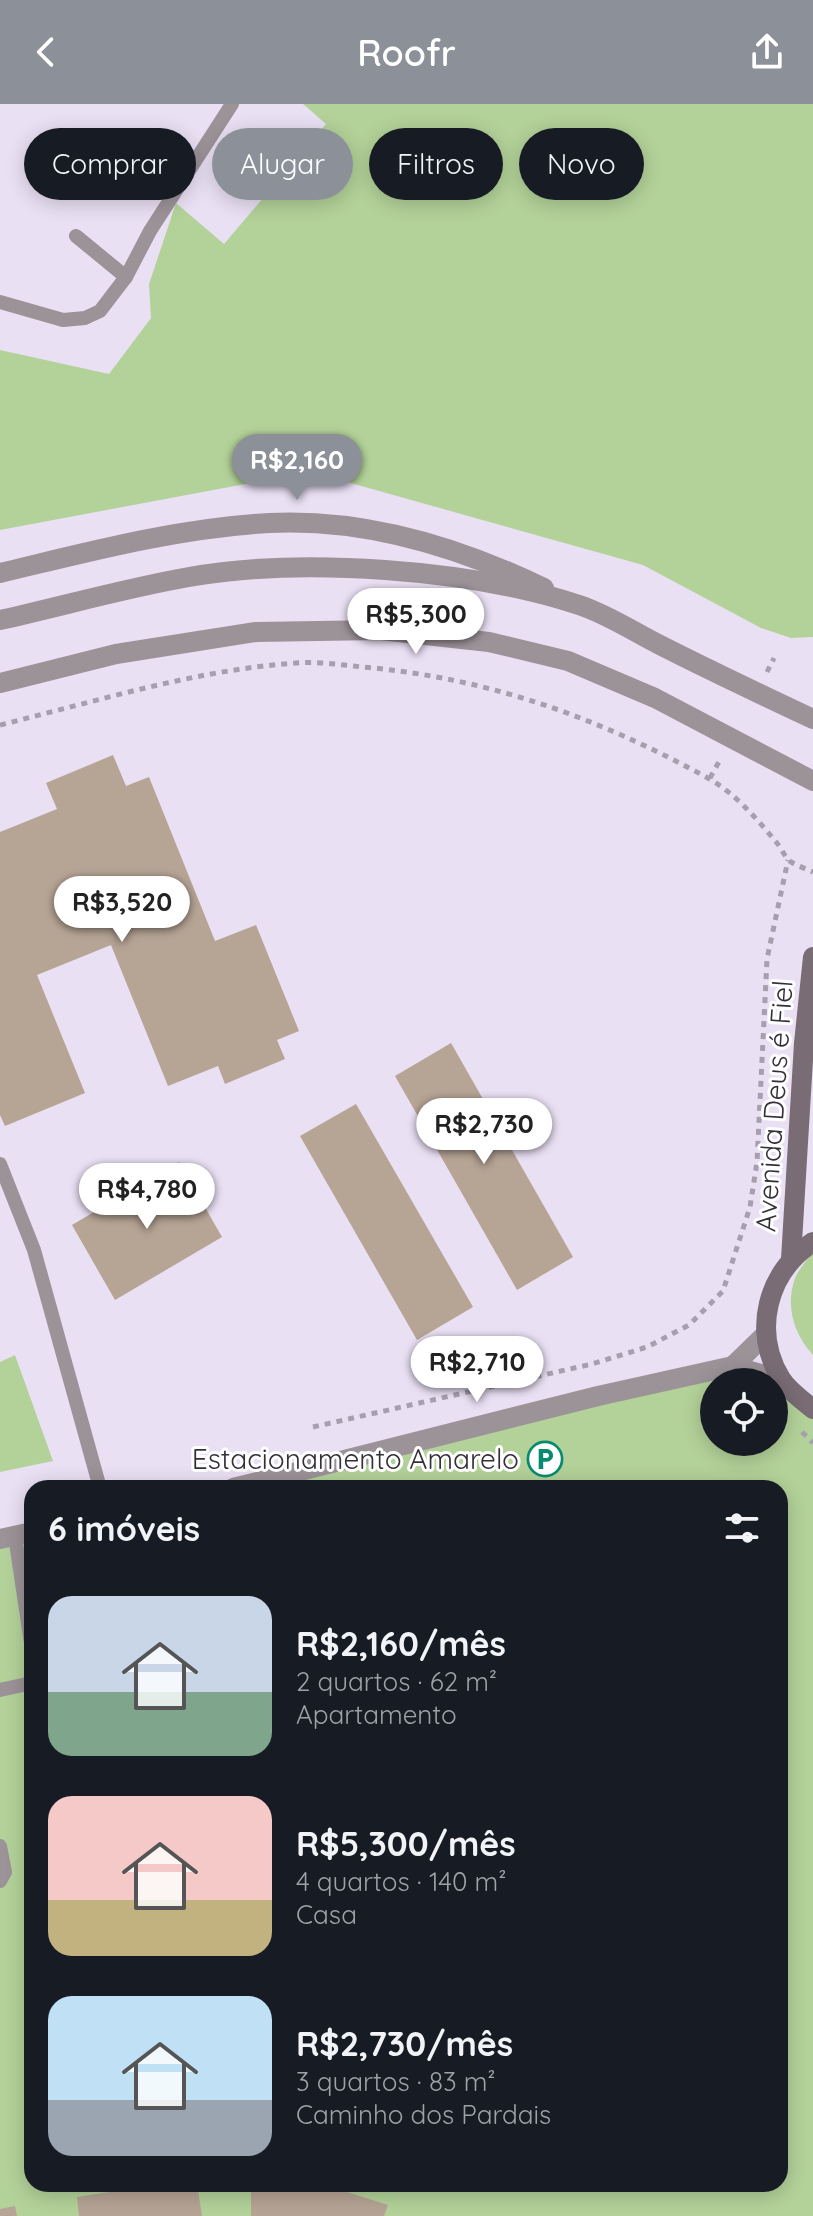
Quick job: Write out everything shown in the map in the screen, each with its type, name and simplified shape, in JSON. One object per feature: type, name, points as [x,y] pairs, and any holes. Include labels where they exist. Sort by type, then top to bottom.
[{"type":"main road","name":"Avenida Deus é Fiel","points":[[791,1259],[804,1043],[813,957]]},
{"type":"main road","points":[[776,1368],[766,1334],[767,1308],[776,1282],[791,1259],[813,1242]]},
{"type":"main road","points":[[788,1388],[813,1409]]},
{"type":"street","points":[[0,573],[172,534],[224,527],[272,523],[334,525],[400,535],[451,548],[498,565],[813,719]]},
{"type":"street","points":[[0,620],[188,577],[301,567],[438,577],[502,586],[580,606]]},
{"type":"street","points":[[0,683],[116,654],[256,632],[380,630],[473,640],[568,661],[655,698],[813,781]]},
{"type":"street","points":[[733,1366],[766,1334]]},
{"type":"street","points":[[265,1480],[598,1396],[733,1366],[740,1368]]},
{"type":"lane","points":[[0,302],[63,320],[85,318],[100,311],[126,277],[150,231],[232,104]]},
{"type":"lane","points":[[76,236],[126,277]]},
{"type":"lane","points":[[0,1164],[34,1250],[98,1480]]},
{"type":"lane","points":[[16,1536],[24,1579]]},
{"type":"lane","points":[[0,1690],[24,1685]]},
{"type":"lane","points":[[0,1846],[5,1872],[0,1881]]},
{"type":"path","points":[[0,725],[242,668],[300,662],[405,671],[481,685],[545,704],[710,778],[748,810],[780,846],[788,860],[813,872]]},
{"type":"path","points":[[313,1427],[592,1364],[647,1347],[689,1325],[723,1291],[750,1207],[757,1162],[767,959],[788,860]]},
{"type":"green space","points":[[303,104],[813,104],[813,637],[791,638],[761,628],[643,565],[347,482],[272,479],[0,530],[0,350],[109,374],[151,318],[149,284],[176,203],[224,244],[261,200],[353,200],[353,128],[323,128],[326,124]]},
{"type":"green space","points":[[813,1252],[813,1355],[796,1329],[791,1299],[795,1278]]},
{"type":"green space","points":[[15,1355],[53,1461],[0,1472],[0,1362]]},
{"type":"green space","points":[[700,1373],[700,1456],[788,1456],[788,1388],[813,1407],[813,2216],[0,2216],[0,1539],[24,1534],[24,2192],[788,2192],[788,1480],[265,1480]]},
{"type":"building","points":[[113,755],[126,786],[149,777],[215,941],[256,925],[299,1031],[277,1040],[285,1059],[225,1084],[218,1066],[168,1086],[111,945],[37,975],[85,1093],[5,1126],[0,1115],[0,832],[57,809],[46,783]]},
{"type":"building","points":[[451,1043],[573,1257],[517,1290],[395,1076]]},
{"type":"building","points":[[356,1104],[473,1307],[417,1340],[300,1136]]},
{"type":"building","points":[[179,1162],[222,1237],[115,1300],[72,1225]]},
{"type":"building","points":[[109,2192],[198,2192],[202,2216],[79,2216],[77,2197]]},
{"type":"building","points":[[251,2192],[347,2192],[388,2205],[384,2216],[251,2216]]},
{"type":"building","points":[[15,2206],[17,2216],[0,2216],[0,2209]]},
{"type":"place","name":"Estacionamento Amarelo","points":[[545,1459]]}]
